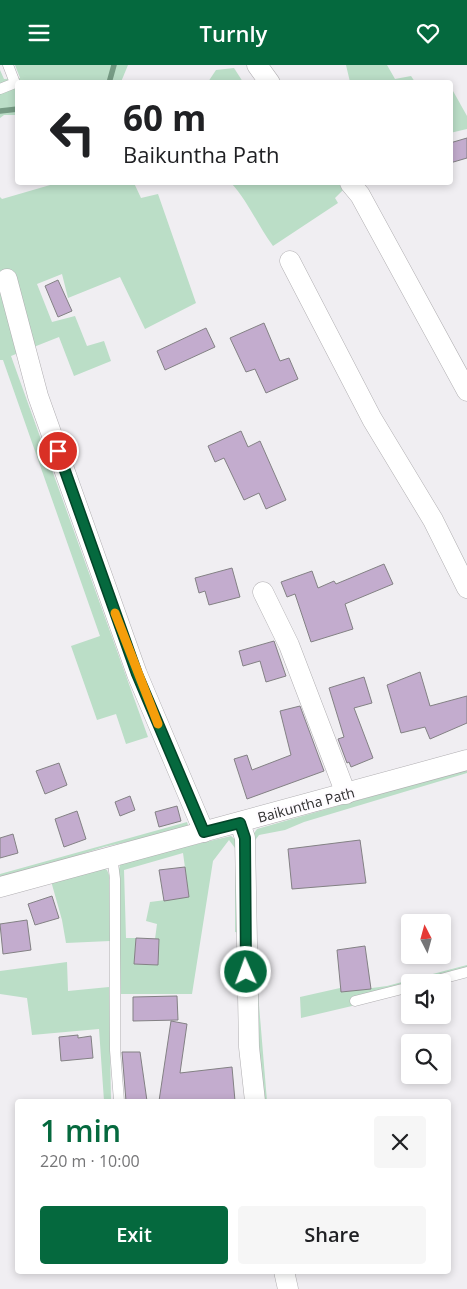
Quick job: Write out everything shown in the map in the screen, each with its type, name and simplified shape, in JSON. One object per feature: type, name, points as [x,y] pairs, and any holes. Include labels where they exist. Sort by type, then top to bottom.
[{"type":"street","points":[[257,65],[268,80]]},
{"type":"street","points":[[352,185],[360,195],[467,391]]},
{"type":"street","points":[[290,261],[372,419],[433,520],[467,588]]},
{"type":"street","points":[[7,279],[38,396],[137,674],[204,832]]},
{"type":"street","points":[[263,592],[289,645],[346,794]]},
{"type":"street","name":"Baikuntha Path","points":[[0,887],[467,760]]},
{"type":"street","points":[[240,823],[245,838],[248,1038],[255,1099]]},
{"type":"street","points":[[285,1274],[288,1289]]},
{"type":"lane","points":[[0,89],[15,83],[8,65]]},
{"type":"lane","points":[[112,855],[115,879],[115,1050],[119,1099]]},
{"type":"lane","points":[[451,976],[467,972]]},
{"type":"lane","points":[[355,1001],[401,989]]},
{"type":"green space","points":[[15,65],[128,65],[122,80],[15,80],[15,115],[4,115],[0,118],[0,70],[4,79],[20,78]]},
{"type":"green space","points":[[346,65],[387,65],[395,79],[411,76],[414,80],[350,80]]},
{"type":"green space","points":[[234,68],[242,80],[209,80],[216,70]]},
{"type":"green space","points":[[453,91],[467,116],[467,129],[453,132]]},
{"type":"green space","points":[[50,185],[135,185],[141,198],[158,194],[196,303],[145,329],[120,277],[68,298],[62,274],[37,284],[52,322],[75,316],[87,346],[104,341],[111,361],[74,376],[59,337],[11,356],[148,737],[126,744],[116,714],[97,720],[71,646],[100,636],[3,360],[0,360],[0,197],[2,199]]},
{"type":"green space","points":[[233,185],[348,185],[335,198],[338,203],[273,246]]},
{"type":"green space","points":[[467,769],[467,773],[304,822],[285,830],[259,835],[253,843],[257,981],[267,1099],[261,1099],[252,836],[257,829]]},
{"type":"green space","points":[[187,822],[189,828],[104,847],[0,880],[0,874]]},
{"type":"green space","points":[[231,836],[237,841],[240,933],[235,932],[235,848],[229,840],[213,861],[192,994],[121,994],[118,874],[120,865],[125,861]],"holes":[[[183,853],[189,897],[150,902],[146,921],[157,924],[155,939],[159,940],[158,965],[134,964],[136,938],[126,938],[124,870]]]},
{"type":"green space","points":[[103,868],[107,870],[109,875],[110,941],[66,943],[62,920],[51,881]]},
{"type":"green space","points":[[67,962],[68,991],[109,987],[111,1099],[104,1099],[99,1029],[32,1035],[27,998],[0,994],[0,971]]},
{"type":"green space","points":[[467,965],[467,969],[447,974],[433,974]]},
{"type":"green space","points":[[401,982],[401,986],[351,998],[352,1006],[301,1018],[300,997],[340,988],[342,992]]},
{"type":"building","points":[[467,138],[467,158],[453,162],[453,142]]},
{"type":"building","points":[[58,280],[72,311],[58,317],[45,286]]},
{"type":"building","points":[[264,323],[280,361],[289,358],[298,379],[266,393],[255,369],[246,372],[230,338]]},
{"type":"building","points":[[206,328],[215,347],[165,370],[157,351]]},
{"type":"building","points":[[241,431],[248,447],[260,441],[286,500],[266,509],[259,493],[244,500],[224,458],[215,462],[208,446]]},
{"type":"building","points":[[384,564],[393,584],[345,604],[353,629],[311,642],[295,594],[287,597],[281,582],[312,571],[318,588],[334,581],[336,584]]},
{"type":"building","points":[[232,568],[240,597],[209,605],[205,591],[199,593],[195,578]]},
{"type":"building","points":[[274,641],[286,676],[266,682],[260,661],[243,666],[239,651]]},
{"type":"building","points":[[420,672],[430,706],[467,696],[467,723],[430,739],[425,727],[401,733],[387,685]]},
{"type":"building","points":[[364,677],[372,703],[354,708],[373,758],[351,767],[349,762],[347,763],[338,739],[344,737],[329,688]]},
{"type":"building","points":[[300,706],[324,771],[247,799],[234,759],[247,755],[252,770],[291,755],[280,711]]},
{"type":"building","points":[[59,763],[67,785],[45,794],[36,771]]},
{"type":"building","points":[[130,796],[135,810],[120,816],[115,802]]},
{"type":"building","points":[[177,806],[181,821],[159,827],[155,812]]},
{"type":"building","points":[[77,811],[86,839],[64,847],[55,819]]},
{"type":"building","points":[[13,834],[18,853],[0,858],[0,838]]},
{"type":"building","points":[[360,840],[366,883],[292,889],[288,849]]},
{"type":"building","points":[[185,867],[189,897],[164,901],[159,870]]},
{"type":"building","points":[[52,896],[59,918],[35,925],[28,904]]},
{"type":"building","points":[[27,920],[31,950],[3,954],[0,924]]},
{"type":"building","points":[[136,938],[159,939],[158,965],[134,964]]},
{"type":"building","points":[[365,946],[371,989],[341,992],[337,950]]},
{"type":"building","points":[[177,996],[178,1020],[133,1021],[133,997]]},
{"type":"building","points":[[171,1021],[187,1024],[180,1073],[232,1067],[235,1099],[159,1099]]},
{"type":"building","points":[[78,1035],[78,1038],[91,1036],[93,1058],[61,1061],[59,1037]]},
{"type":"building","points":[[122,1052],[140,1052],[147,1099],[126,1099]]},
{"type":"waterway","points":[[110,80],[114,65]]},
{"type":"waterway","points":[[0,111],[15,109]]},
{"type":"slow traffic","points":[[115,613],[137,674],[158,724]]},
{"type":"route","points":[[58,451],[137,674],[204,832],[240,823],[245,838],[246,972]]}]
